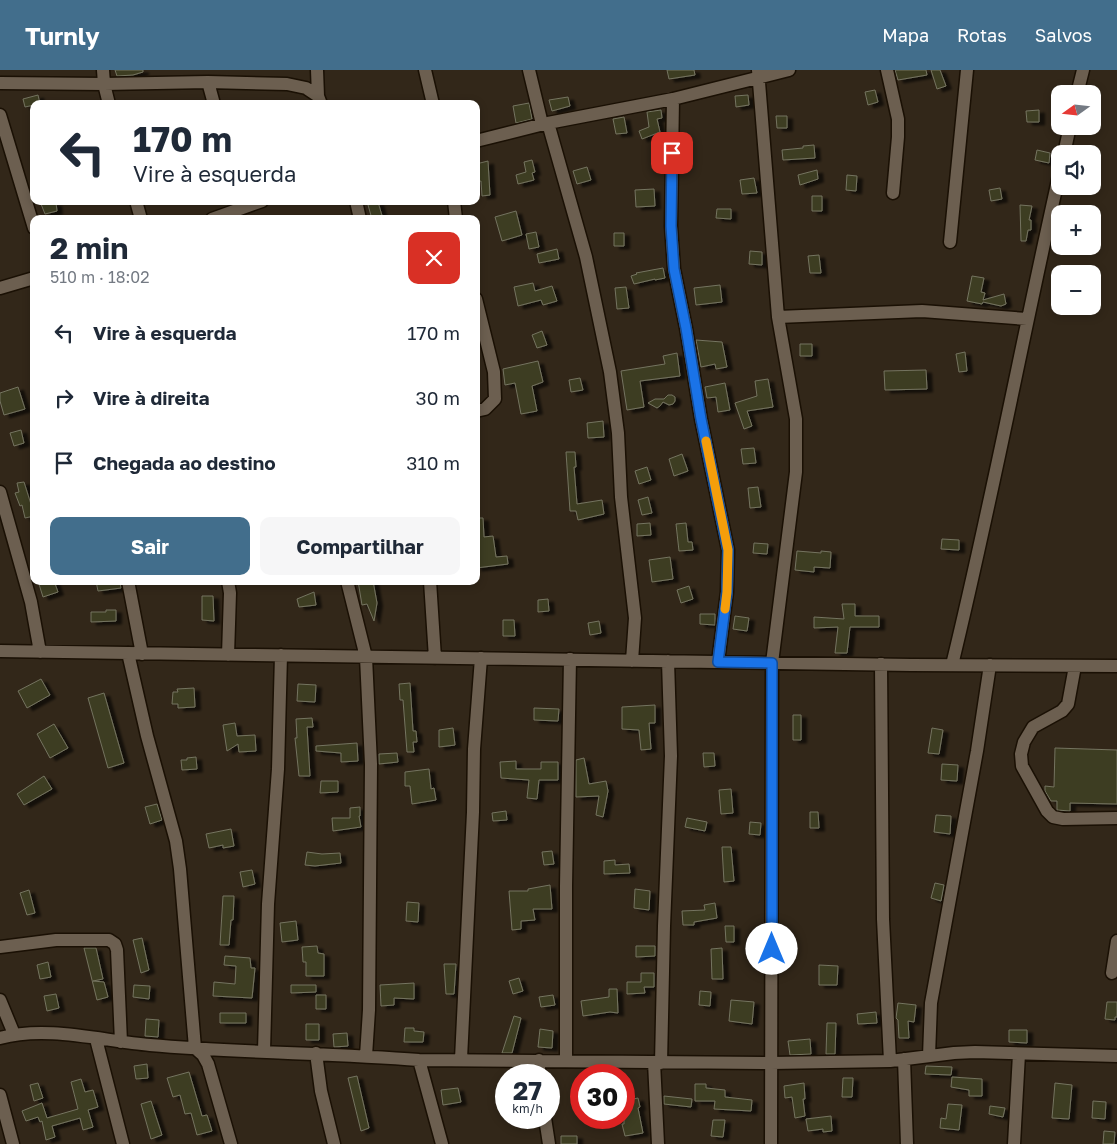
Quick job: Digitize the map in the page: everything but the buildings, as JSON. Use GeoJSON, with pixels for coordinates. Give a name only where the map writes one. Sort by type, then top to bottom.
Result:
{"type":"FeatureCollection","features":[{"type":"Feature","properties":{"kind":"street"},"geometry":{"type":"LineString","coordinates":[[103,70],[108,100]]}},
{"type":"Feature","properties":{"kind":"street"},"geometry":{"type":"LineString","coordinates":[[317,70],[319,100]]}},
{"type":"Feature","properties":{"kind":"street"},"geometry":{"type":"LineString","coordinates":[[425,70],[432,100]]}},
{"type":"Feature","properties":{"kind":"street"},"geometry":{"type":"LineString","coordinates":[[528,70],[586,257],[610,372],[618,433],[621,497],[636,618],[632,661]]}},
{"type":"Feature","properties":{"kind":"street"},"geometry":{"type":"LineString","coordinates":[[480,140],[545,124],[673,99],[758,73],[789,70]]}},
{"type":"Feature","properties":{"kind":"street"},"geometry":{"type":"LineString","coordinates":[[887,70],[898,119],[893,193]]}},
{"type":"Feature","properties":{"kind":"street"},"geometry":{"type":"LineString","coordinates":[[950,242],[967,70]]}},
{"type":"Feature","properties":{"kind":"street"},"geometry":{"type":"LineString","coordinates":[[1079,85],[1082,70]]}},
{"type":"Feature","properties":{"kind":"street"},"geometry":{"type":"LineString","coordinates":[[758,73],[778,317],[796,419],[796,472],[772,663],[771,1144]]}},
{"type":"Feature","properties":{"kind":"street"},"geometry":{"type":"LineString","coordinates":[[208,82],[213,100]]}},
{"type":"Feature","properties":{"kind":"street"},"geometry":{"type":"LineString","coordinates":[[0,83],[208,82],[287,84],[306,88],[319,100]]}},
{"type":"Feature","properties":{"kind":"street"},"geometry":{"type":"LineString","coordinates":[[673,99],[671,226],[674,269],[701,419],[728,550],[727,592],[718,662]]}},
{"type":"Feature","properties":{"kind":"street"},"geometry":{"type":"LineString","coordinates":[[0,115],[30,215]]}},
{"type":"Feature","properties":{"kind":"street"},"geometry":{"type":"LineString","coordinates":[[952,665],[976,564],[1055,195]]}},
{"type":"Feature","properties":{"kind":"street"},"geometry":{"type":"LineString","coordinates":[[225,215],[244,209]]}},
{"type":"Feature","properties":{"kind":"street"},"geometry":{"type":"LineString","coordinates":[[0,288],[30,279]]}},
{"type":"Feature","properties":{"kind":"street"},"geometry":{"type":"LineString","coordinates":[[778,317],[922,311],[1027,319]]}},
{"type":"Feature","properties":{"kind":"street"},"geometry":{"type":"LineString","coordinates":[[480,315],[494,372],[495,399],[485,409],[480,410]]}},
{"type":"Feature","properties":{"kind":"street"},"geometry":{"type":"LineString","coordinates":[[0,492],[31,602],[40,652]]}},
{"type":"Feature","properties":{"kind":"street"},"geometry":{"type":"LineString","coordinates":[[129,585],[142,654]]}},
{"type":"Feature","properties":{"kind":"street"},"geometry":{"type":"LineString","coordinates":[[228,654],[229,585]]}},
{"type":"Feature","properties":{"kind":"street"},"geometry":{"type":"LineString","coordinates":[[349,585],[366,657],[370,774],[369,1010],[366,1056]]}},
{"type":"Feature","properties":{"kind":"street"},"geometry":{"type":"LineString","coordinates":[[430,585],[435,658]]}},
{"type":"Feature","properties":{"kind":"street"},"geometry":{"type":"LineString","coordinates":[[0,651],[772,663],[1117,666]]}},
{"type":"Feature","properties":{"kind":"street"},"geometry":{"type":"LineString","coordinates":[[128,654],[147,736],[176,841],[195,1048],[203,1055],[208,1064],[230,1144]]}},
{"type":"Feature","properties":{"kind":"street"},"geometry":{"type":"LineString","coordinates":[[264,1051],[268,904],[278,770],[281,655]]}},
{"type":"Feature","properties":{"kind":"street"},"geometry":{"type":"LineString","coordinates":[[461,1059],[473,822],[474,749],[481,658]]}},
{"type":"Feature","properties":{"kind":"street"},"geometry":{"type":"LineString","coordinates":[[566,1061],[566,886],[570,659]]}},
{"type":"Feature","properties":{"kind":"street"},"geometry":{"type":"LineString","coordinates":[[658,1144],[658,1062],[671,756],[668,661]]}},
{"type":"Feature","properties":{"kind":"street"},"geometry":{"type":"LineString","coordinates":[[881,664],[882,919],[890,1061]]}},
{"type":"Feature","properties":{"kind":"street"},"geometry":{"type":"LineString","coordinates":[[929,1056],[931,1003],[977,751],[990,665]]}},
{"type":"Feature","properties":{"kind":"street"},"geometry":{"type":"LineString","coordinates":[[1075,666],[1068,704],[1062,710],[1033,727],[1024,742],[1021,754],[1022,766],[1047,811],[1053,817],[1063,819],[1117,818]]}},
{"type":"Feature","properties":{"kind":"street"},"geometry":{"type":"LineString","coordinates":[[0,947],[56,940],[109,940],[115,944],[117,950],[121,1042]]}},
{"type":"Feature","properties":{"kind":"street"},"geometry":{"type":"LineString","coordinates":[[1112,973],[1117,941]]}},
{"type":"Feature","properties":{"kind":"street"},"geometry":{"type":"LineString","coordinates":[[0,1000],[14,1034]]}},
{"type":"Feature","properties":{"kind":"street"},"geometry":{"type":"LineString","coordinates":[[0,1038],[14,1034],[38,1032],[121,1042],[195,1048],[419,1060],[772,1063],[890,1061],[975,1052],[1117,1056]]}},
{"type":"Feature","properties":{"kind":"street"},"geometry":{"type":"LineString","coordinates":[[96,1039],[123,1144]]}},
{"type":"Feature","properties":{"kind":"street"},"geometry":{"type":"LineString","coordinates":[[316,1054],[320,1091],[334,1144]]}},
{"type":"Feature","properties":{"kind":"street"},"geometry":{"type":"LineString","coordinates":[[1014,1144],[1019,1054]]}},
{"type":"Feature","properties":{"kind":"street"},"geometry":{"type":"LineString","coordinates":[[904,1059],[907,1144]]}},
{"type":"Feature","properties":{"kind":"street"},"geometry":{"type":"LineString","coordinates":[[419,1060],[442,1144]]}},
{"type":"Feature","properties":{"kind":"street"},"geometry":{"type":"LineString","coordinates":[[538,1060],[538,1064]]}},
{"type":"Feature","properties":{"kind":"street"},"geometry":{"type":"LineString","coordinates":[[0,1095],[13,1144]]}},
{"type":"Feature","properties":{"kind":"street"},"geometry":{"type":"LineString","coordinates":[[546,1129],[549,1144]]}},
{"type":"Feature","properties":{"kind":"slow traffic"},"geometry":{"type":"LineString","coordinates":[[706,441],[728,550],[725,609]]}},
{"type":"Feature","properties":{"kind":"route"},"geometry":{"type":"LineString","coordinates":[[672,153],[671,226],[674,269],[701,419],[728,550],[727,592],[718,662],[772,663],[772,949]]}}]}
